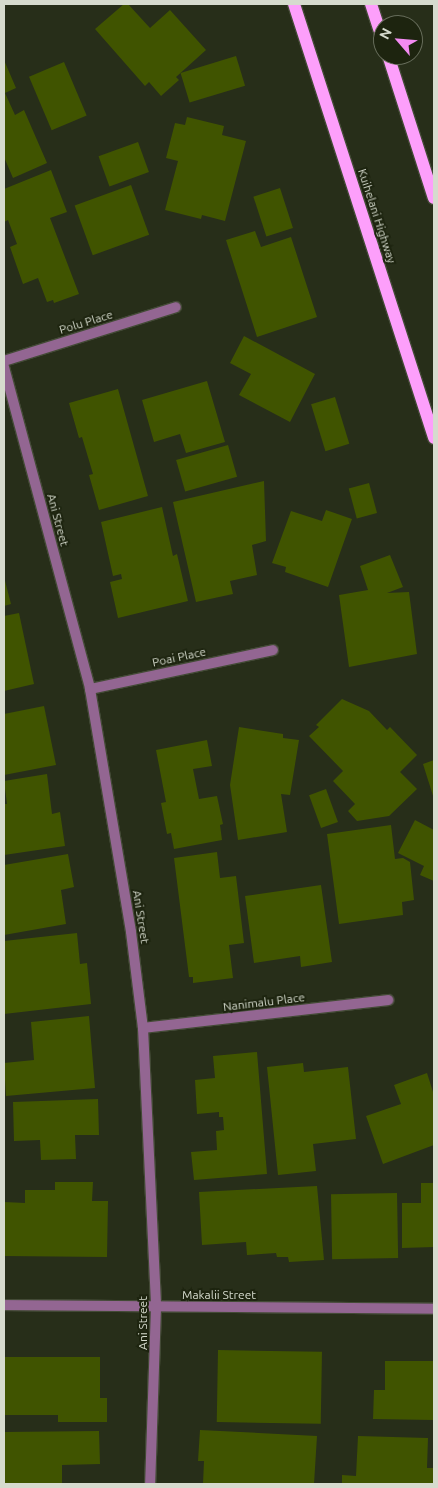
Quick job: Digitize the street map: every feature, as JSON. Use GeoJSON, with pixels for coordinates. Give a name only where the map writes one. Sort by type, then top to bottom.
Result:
{"type":"FeatureCollection","features":[{"type":"Feature","properties":{"kind":"main road","name":"Kuihelani Highway"},"geometry":{"type":"LineString","coordinates":[[294,4],[434,438]]}},
{"type":"Feature","properties":{"kind":"main road"},"geometry":{"type":"LineString","coordinates":[[391,65],[434,198]]}},
{"type":"Feature","properties":{"kind":"street","name":"Polu Place"},"geometry":{"type":"LineString","coordinates":[[4,361],[176,307]]}},
{"type":"Feature","properties":{"kind":"street","name":"Ani Street"},"geometry":{"type":"LineString","coordinates":[[4,367],[90,688],[131,932],[143,1028],[156,1307],[150,1484]]}},
{"type":"Feature","properties":{"kind":"street","name":"Poai Place"},"geometry":{"type":"LineString","coordinates":[[90,688],[273,650]]}},
{"type":"Feature","properties":{"kind":"street","name":"Nanimalu Place"},"geometry":{"type":"LineString","coordinates":[[143,1028],[388,1000]]}},
{"type":"Feature","properties":{"kind":"street","name":"Makalii Street"},"geometry":{"type":"LineString","coordinates":[[4,1305],[434,1309]]}},
{"type":"Feature","properties":{"kind":"building"},"geometry":{"type":"Polygon","coordinates":[[[124,4],[128,4],[150,28],[170,10],[206,50],[176,77],[179,80],[161,96],[149,82],[145,86],[95,29],[124,4]]]}},
{"type":"Feature","properties":{"kind":"building"},"geometry":{"type":"Polygon","coordinates":[[[236,56],[245,86],[190,103],[181,73],[236,56]]]}},
{"type":"Feature","properties":{"kind":"building"},"geometry":{"type":"Polygon","coordinates":[[[4,60],[16,88],[5,93],[15,115],[24,110],[47,163],[13,178],[4,157],[4,60]]]}},
{"type":"Feature","properties":{"kind":"building"},"geometry":{"type":"Polygon","coordinates":[[[64,62],[87,115],[52,130],[29,77],[64,62]]]}},
{"type":"Feature","properties":{"kind":"building"},"geometry":{"type":"Polygon","coordinates":[[[187,117],[224,126],[222,135],[246,141],[225,221],[202,215],[201,219],[165,210],[178,161],[166,158],[175,123],[185,125],[187,117]]]}},
{"type":"Feature","properties":{"kind":"building"},"geometry":{"type":"Polygon","coordinates":[[[138,142],[149,172],[109,186],[99,156],[138,142]]]}},
{"type":"Feature","properties":{"kind":"building"},"geometry":{"type":"Polygon","coordinates":[[[51,170],[67,212],[50,218],[79,294],[54,303],[53,300],[47,302],[38,278],[23,284],[10,247],[17,244],[8,220],[4,222],[4,189],[51,170]]]}},
{"type":"Feature","properties":{"kind":"building"},"geometry":{"type":"Polygon","coordinates":[[[131,185],[149,235],[93,255],[75,206],[131,185]]]}},
{"type":"Feature","properties":{"kind":"building"},"geometry":{"type":"Polygon","coordinates":[[[280,188],[293,228],[266,237],[253,197],[280,188]]]}},
{"type":"Feature","properties":{"kind":"building"},"geometry":{"type":"Polygon","coordinates":[[[255,231],[261,247],[291,237],[317,317],[257,337],[226,240],[255,231]]]}},
{"type":"Feature","properties":{"kind":"building"},"geometry":{"type":"Polygon","coordinates":[[[244,336],[315,374],[290,422],[239,395],[251,374],[230,363],[244,336]]]}},
{"type":"Feature","properties":{"kind":"building"},"geometry":{"type":"Polygon","coordinates":[[[207,381],[225,442],[186,453],[180,434],[154,442],[142,400],[207,381]]]}},
{"type":"Feature","properties":{"kind":"building"},"geometry":{"type":"Polygon","coordinates":[[[118,389],[148,496],[99,510],[89,475],[93,474],[82,437],[79,438],[69,403],[118,389]]]}},
{"type":"Feature","properties":{"kind":"building"},"geometry":{"type":"Polygon","coordinates":[[[335,397],[349,444],[325,451],[311,404],[335,397]]]}},
{"type":"Feature","properties":{"kind":"building"},"geometry":{"type":"Polygon","coordinates":[[[228,445],[237,477],[185,492],[176,460],[228,445]]]}},
{"type":"Feature","properties":{"kind":"building"},"geometry":{"type":"Polygon","coordinates":[[[264,481],[266,541],[252,545],[257,575],[230,581],[233,594],[196,602],[173,502],[264,481]]]}},
{"type":"Feature","properties":{"kind":"building"},"geometry":{"type":"Polygon","coordinates":[[[369,483],[377,513],[357,518],[349,488],[369,483]]]}},
{"type":"Feature","properties":{"kind":"building"},"geometry":{"type":"Polygon","coordinates":[[[162,507],[173,556],[177,554],[188,601],[118,618],[110,582],[122,579],[121,574],[113,576],[101,522],[162,507]]]}},
{"type":"Feature","properties":{"kind":"building"},"geometry":{"type":"Polygon","coordinates":[[[326,510],[352,519],[328,587],[285,572],[286,567],[272,563],[291,511],[322,521],[326,510]]]}},
{"type":"Feature","properties":{"kind":"building"},"geometry":{"type":"Polygon","coordinates":[[[390,555],[403,587],[387,593],[409,592],[417,654],[349,667],[339,595],[368,590],[360,566],[390,555]]]}},
{"type":"Feature","properties":{"kind":"building"},"geometry":{"type":"Polygon","coordinates":[[[4,577],[11,604],[4,606],[4,577]]]}},
{"type":"Feature","properties":{"kind":"building"},"geometry":{"type":"Polygon","coordinates":[[[19,613],[34,684],[4,691],[4,616],[19,613]]]}},
{"type":"Feature","properties":{"kind":"building"},"geometry":{"type":"Polygon","coordinates":[[[342,699],[369,711],[387,730],[390,727],[417,755],[400,772],[417,789],[389,816],[357,821],[348,811],[355,804],[333,781],[343,771],[309,736],[319,727],[316,725],[342,699]]]}},
{"type":"Feature","properties":{"kind":"building"},"geometry":{"type":"Polygon","coordinates":[[[44,706],[56,765],[4,775],[4,714],[44,706]]]}},
{"type":"Feature","properties":{"kind":"building"},"geometry":{"type":"Polygon","coordinates":[[[239,727],[283,734],[283,738],[299,740],[290,795],[281,794],[287,832],[238,840],[230,785],[239,727]]]}},
{"type":"Feature","properties":{"kind":"building"},"geometry":{"type":"Polygon","coordinates":[[[207,740],[212,766],[193,769],[199,799],[217,796],[223,824],[220,825],[222,840],[174,849],[171,833],[167,834],[161,803],[166,802],[156,750],[207,740]]]}},
{"type":"Feature","properties":{"kind":"building"},"geometry":{"type":"Polygon","coordinates":[[[434,760],[434,799],[423,764],[434,760]]]}},
{"type":"Feature","properties":{"kind":"building"},"geometry":{"type":"Polygon","coordinates":[[[47,774],[52,814],[60,812],[65,846],[4,855],[4,804],[7,804],[4,781],[47,774]]]}},
{"type":"Feature","properties":{"kind":"building"},"geometry":{"type":"Polygon","coordinates":[[[326,789],[338,822],[321,828],[309,795],[326,789]]]}},
{"type":"Feature","properties":{"kind":"building"},"geometry":{"type":"Polygon","coordinates":[[[415,820],[434,830],[434,881],[420,875],[424,866],[398,853],[415,820]]]}},
{"type":"Feature","properties":{"kind":"building"},"geometry":{"type":"Polygon","coordinates":[[[391,825],[395,859],[403,858],[410,862],[414,900],[402,902],[403,915],[339,924],[327,834],[391,825]]]}},
{"type":"Feature","properties":{"kind":"building"},"geometry":{"type":"Polygon","coordinates":[[[217,852],[220,878],[236,876],[244,943],[229,945],[233,978],[193,983],[193,977],[189,977],[174,858],[217,852]]]}},
{"type":"Feature","properties":{"kind":"building"},"geometry":{"type":"Polygon","coordinates":[[[68,854],[74,887],[61,890],[66,924],[4,935],[4,865],[68,854]]]}},
{"type":"Feature","properties":{"kind":"building"},"geometry":{"type":"Polygon","coordinates":[[[321,885],[332,962],[301,967],[300,956],[254,963],[245,896],[321,885]]]}},
{"type":"Feature","properties":{"kind":"building"},"geometry":{"type":"Polygon","coordinates":[[[77,933],[80,964],[87,963],[91,1004],[4,1014],[4,941],[77,933]]]}},
{"type":"Feature","properties":{"kind":"building"},"geometry":{"type":"Polygon","coordinates":[[[89,1016],[95,1088],[6,1096],[4,1063],[34,1060],[31,1022],[89,1016]]]}},
{"type":"Feature","properties":{"kind":"building"},"geometry":{"type":"Polygon","coordinates":[[[257,1052],[267,1174],[194,1180],[191,1152],[217,1150],[216,1131],[224,1130],[223,1117],[219,1117],[219,1112],[197,1114],[195,1080],[215,1078],[213,1056],[257,1052]]]}},
{"type":"Feature","properties":{"kind":"building"},"geometry":{"type":"Polygon","coordinates":[[[303,1063],[304,1072],[348,1067],[356,1139],[313,1144],[316,1171],[278,1175],[267,1067],[303,1063]]]}},
{"type":"Feature","properties":{"kind":"building"},"geometry":{"type":"Polygon","coordinates":[[[427,1073],[434,1095],[434,1145],[383,1164],[366,1116],[401,1104],[394,1085],[427,1073]]]}},
{"type":"Feature","properties":{"kind":"building"},"geometry":{"type":"Polygon","coordinates":[[[98,1099],[99,1135],[75,1135],[76,1159],[41,1160],[40,1140],[14,1141],[13,1102],[98,1099]]]}},
{"type":"Feature","properties":{"kind":"building"},"geometry":{"type":"Polygon","coordinates":[[[55,1182],[93,1182],[92,1201],[108,1201],[107,1257],[4,1256],[4,1202],[25,1203],[25,1190],[55,1190],[55,1182]]]}},
{"type":"Feature","properties":{"kind":"building"},"geometry":{"type":"Polygon","coordinates":[[[421,1183],[434,1183],[434,1247],[402,1248],[402,1203],[421,1203],[421,1183]]]}},
{"type":"Feature","properties":{"kind":"building"},"geometry":{"type":"Polygon","coordinates":[[[317,1186],[324,1260],[289,1262],[288,1257],[277,1257],[276,1253],[247,1255],[246,1242],[202,1245],[199,1192],[317,1186]]]}},
{"type":"Feature","properties":{"kind":"building"},"geometry":{"type":"Polygon","coordinates":[[[397,1193],[398,1258],[332,1259],[331,1194],[397,1193]]]}},
{"type":"Feature","properties":{"kind":"building"},"geometry":{"type":"Polygon","coordinates":[[[218,1350],[322,1352],[321,1424],[217,1422],[218,1350]]]}},
{"type":"Feature","properties":{"kind":"building"},"geometry":{"type":"Polygon","coordinates":[[[4,1357],[100,1357],[100,1398],[107,1398],[107,1422],[58,1422],[58,1415],[4,1415],[4,1357]]]}},
{"type":"Feature","properties":{"kind":"building"},"geometry":{"type":"Polygon","coordinates":[[[385,1361],[434,1361],[434,1420],[373,1419],[374,1390],[385,1390],[385,1361]]]}},
{"type":"Feature","properties":{"kind":"building"},"geometry":{"type":"Polygon","coordinates":[[[200,1430],[317,1436],[314,1484],[203,1484],[204,1461],[198,1461],[200,1430]]]}},
{"type":"Feature","properties":{"kind":"building"},"geometry":{"type":"Polygon","coordinates":[[[99,1431],[100,1464],[62,1465],[62,1484],[4,1484],[4,1432],[99,1431]]]}},
{"type":"Feature","properties":{"kind":"building"},"geometry":{"type":"Polygon","coordinates":[[[358,1436],[428,1438],[427,1468],[434,1468],[434,1484],[342,1484],[342,1475],[356,1476],[358,1436]]]}}]}
